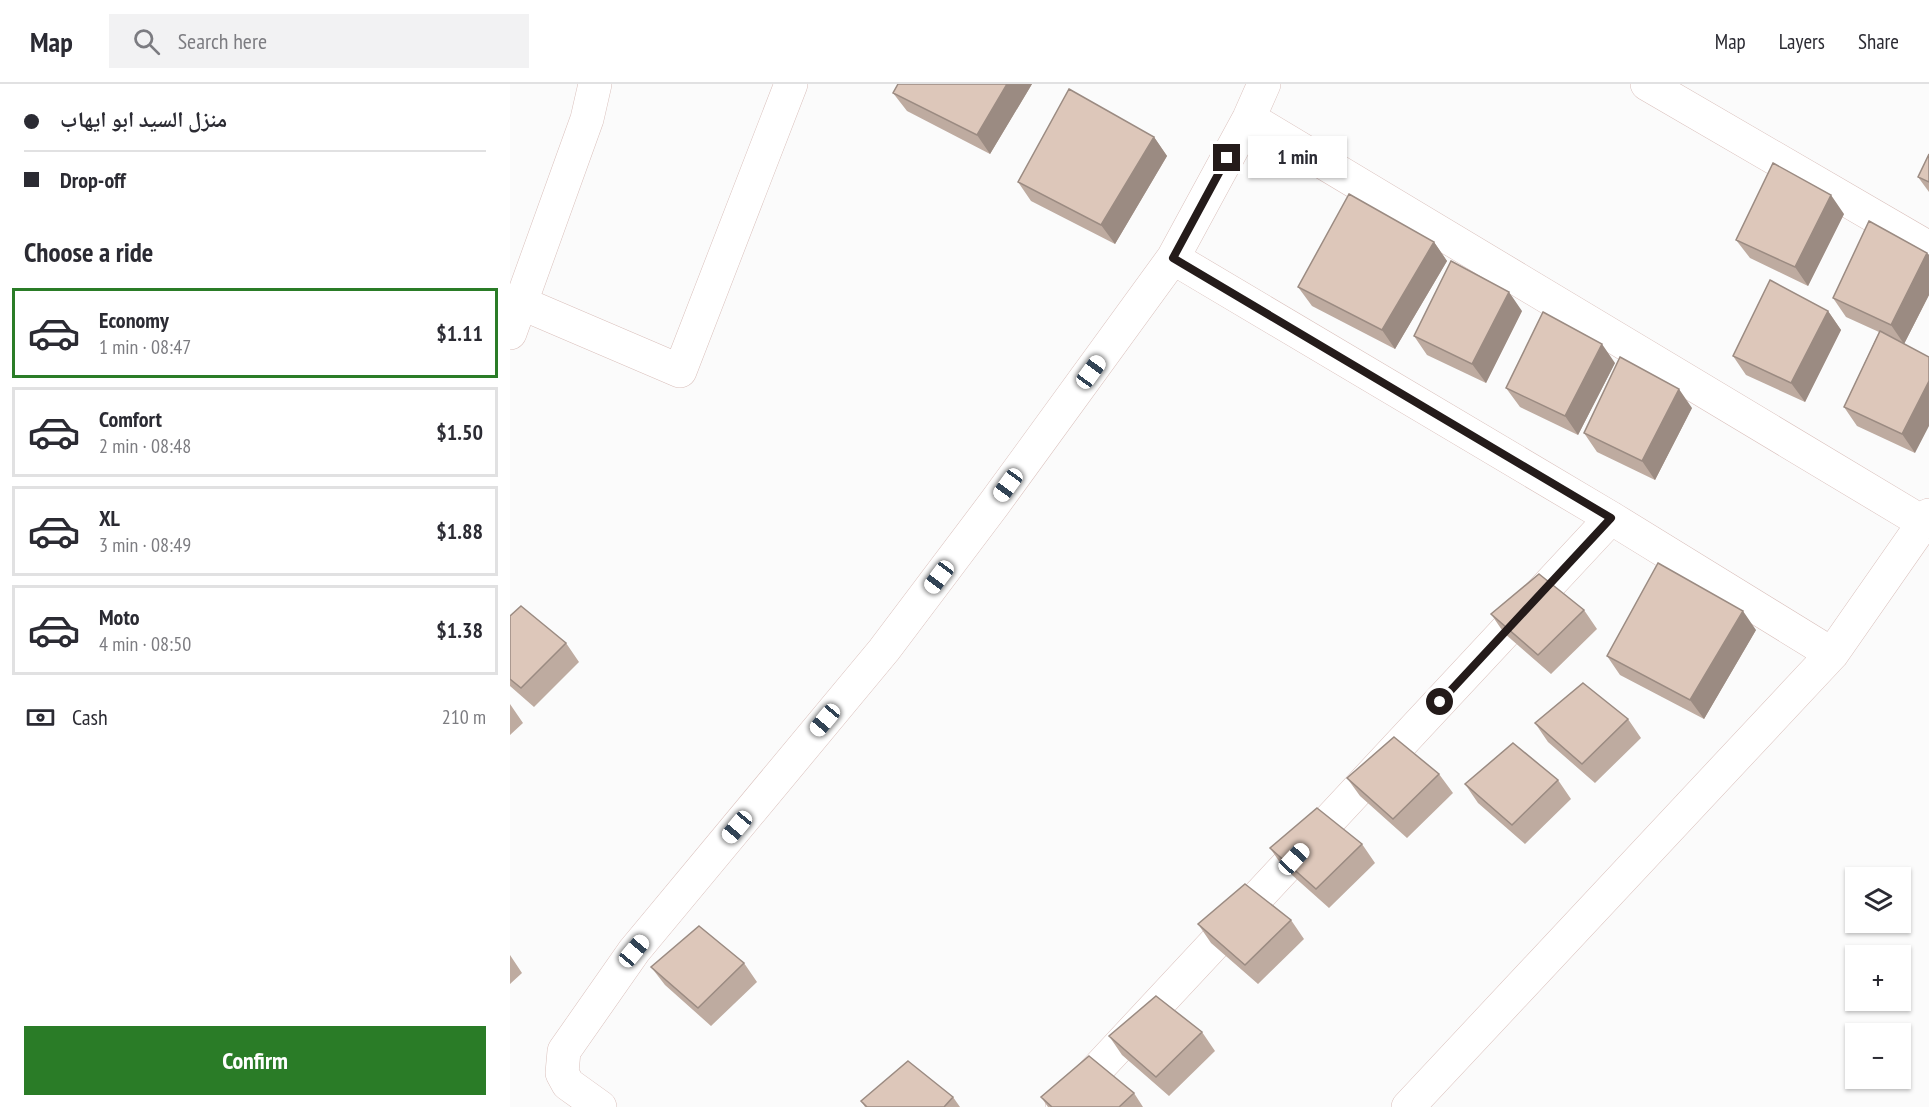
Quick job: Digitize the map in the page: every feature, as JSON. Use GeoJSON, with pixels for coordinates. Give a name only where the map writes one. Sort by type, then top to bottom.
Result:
{"type":"FeatureCollection","features":[{"type":"Feature","properties":{"kind":"street"},"geometry":{"type":"LineString","coordinates":[[595,84],[587,119],[515,318],[680,371],[790,84]]}},
{"type":"Feature","properties":{"kind":"street"},"geometry":{"type":"LineString","coordinates":[[600,1107],[568,1084],[562,1073],[564,1051],[634,951],[884,650],[1173,258],[1264,84]]}},
{"type":"Feature","properties":{"kind":"street"},"geometry":{"type":"LineString","coordinates":[[1647,84],[1929,248]]}},
{"type":"Feature","properties":{"kind":"street"},"geometry":{"type":"LineString","coordinates":[[1248,118],[1926,519],[1832,654],[1408,1107]]}},
{"type":"Feature","properties":{"kind":"street"},"geometry":{"type":"LineString","coordinates":[[1173,258],[1611,518],[1832,654]]}},
{"type":"Feature","properties":{"kind":"street"},"geometry":{"type":"LineString","coordinates":[[1062,1107],[1611,518]]}},
{"type":"Feature","properties":{"kind":"building"},"geometry":{"type":"Polygon","coordinates":[[[898,84],[1007,84],[977,135],[893,93],[898,84]]]}},
{"type":"Feature","properties":{"kind":"building"},"geometry":{"type":"Polygon","coordinates":[[[1069,89],[1154,137],[1101,225],[1018,182],[1069,89]]]}},
{"type":"Feature","properties":{"kind":"building"},"geometry":{"type":"Polygon","coordinates":[[[1929,154],[1929,182],[1918,177],[1929,154]]]}},
{"type":"Feature","properties":{"kind":"building"},"geometry":{"type":"Polygon","coordinates":[[[1773,163],[1831,195],[1795,267],[1736,240],[1773,163]]]}},
{"type":"Feature","properties":{"kind":"building"},"geometry":{"type":"Polygon","coordinates":[[[1349,194],[1434,242],[1382,330],[1298,287],[1349,194]]]}},
{"type":"Feature","properties":{"kind":"building"},"geometry":{"type":"Polygon","coordinates":[[[1869,221],[1927,253],[1891,325],[1833,298],[1869,221]]]}},
{"type":"Feature","properties":{"kind":"building"},"geometry":{"type":"Polygon","coordinates":[[[1451,261],[1509,292],[1472,364],[1414,336],[1451,261]]]}},
{"type":"Feature","properties":{"kind":"building"},"geometry":{"type":"Polygon","coordinates":[[[1770,280],[1828,311],[1791,383],[1733,356],[1770,280]]]}},
{"type":"Feature","properties":{"kind":"building"},"geometry":{"type":"Polygon","coordinates":[[[1543,312],[1602,344],[1565,416],[1506,388],[1543,312]]]}},
{"type":"Feature","properties":{"kind":"building"},"geometry":{"type":"Polygon","coordinates":[[[1880,331],[1929,357],[1929,381],[1902,434],[1844,407],[1880,331]]]}},
{"type":"Feature","properties":{"kind":"building"},"geometry":{"type":"Polygon","coordinates":[[[1620,357],[1679,389],[1642,461],[1584,433],[1620,357]]]}},
{"type":"Feature","properties":{"kind":"building"},"geometry":{"type":"Polygon","coordinates":[[[1658,563],[1743,611],[1690,700],[1607,656],[1658,563]]]}},
{"type":"Feature","properties":{"kind":"building"},"geometry":{"type":"Polygon","coordinates":[[[1539,574],[1584,610],[1538,655],[1491,614],[1539,574]]]}},
{"type":"Feature","properties":{"kind":"building"},"geometry":{"type":"Polygon","coordinates":[[[521,606],[566,643],[521,688],[510,679],[510,616],[521,606]]]}},
{"type":"Feature","properties":{"kind":"building"},"geometry":{"type":"Polygon","coordinates":[[[1583,683],[1628,719],[1582,764],[1535,723],[1583,683]]]}},
{"type":"Feature","properties":{"kind":"building"},"geometry":{"type":"Polygon","coordinates":[[[1394,737],[1439,774],[1393,819],[1347,778],[1394,737]]]}},
{"type":"Feature","properties":{"kind":"building"},"geometry":{"type":"Polygon","coordinates":[[[1513,743],[1558,780],[1512,825],[1465,784],[1513,743]]]}},
{"type":"Feature","properties":{"kind":"building"},"geometry":{"type":"Polygon","coordinates":[[[1317,808],[1362,844],[1316,889],[1270,848],[1317,808]]]}},
{"type":"Feature","properties":{"kind":"building"},"geometry":{"type":"Polygon","coordinates":[[[1245,884],[1291,920],[1245,965],[1198,924],[1245,884]]]}},
{"type":"Feature","properties":{"kind":"building"},"geometry":{"type":"Polygon","coordinates":[[[699,926],[744,963],[698,1008],[651,967],[699,926]]]}},
{"type":"Feature","properties":{"kind":"building"},"geometry":{"type":"Polygon","coordinates":[[[1156,996],[1202,1032],[1156,1077],[1109,1036],[1156,996]]]}},
{"type":"Feature","properties":{"kind":"building"},"geometry":{"type":"Polygon","coordinates":[[[1089,1056],[1134,1093],[1119,1107],[1052,1107],[1041,1097],[1089,1056]]]}},
{"type":"Feature","properties":{"kind":"building"},"geometry":{"type":"Polygon","coordinates":[[[908,1061],[953,1097],[944,1107],[867,1107],[861,1101],[908,1061]]]}},
{"type":"Feature","properties":{"kind":"route"},"geometry":{"type":"LineString","coordinates":[[1227,158],[1173,258],[1611,518],[1440,702]]}}]}
